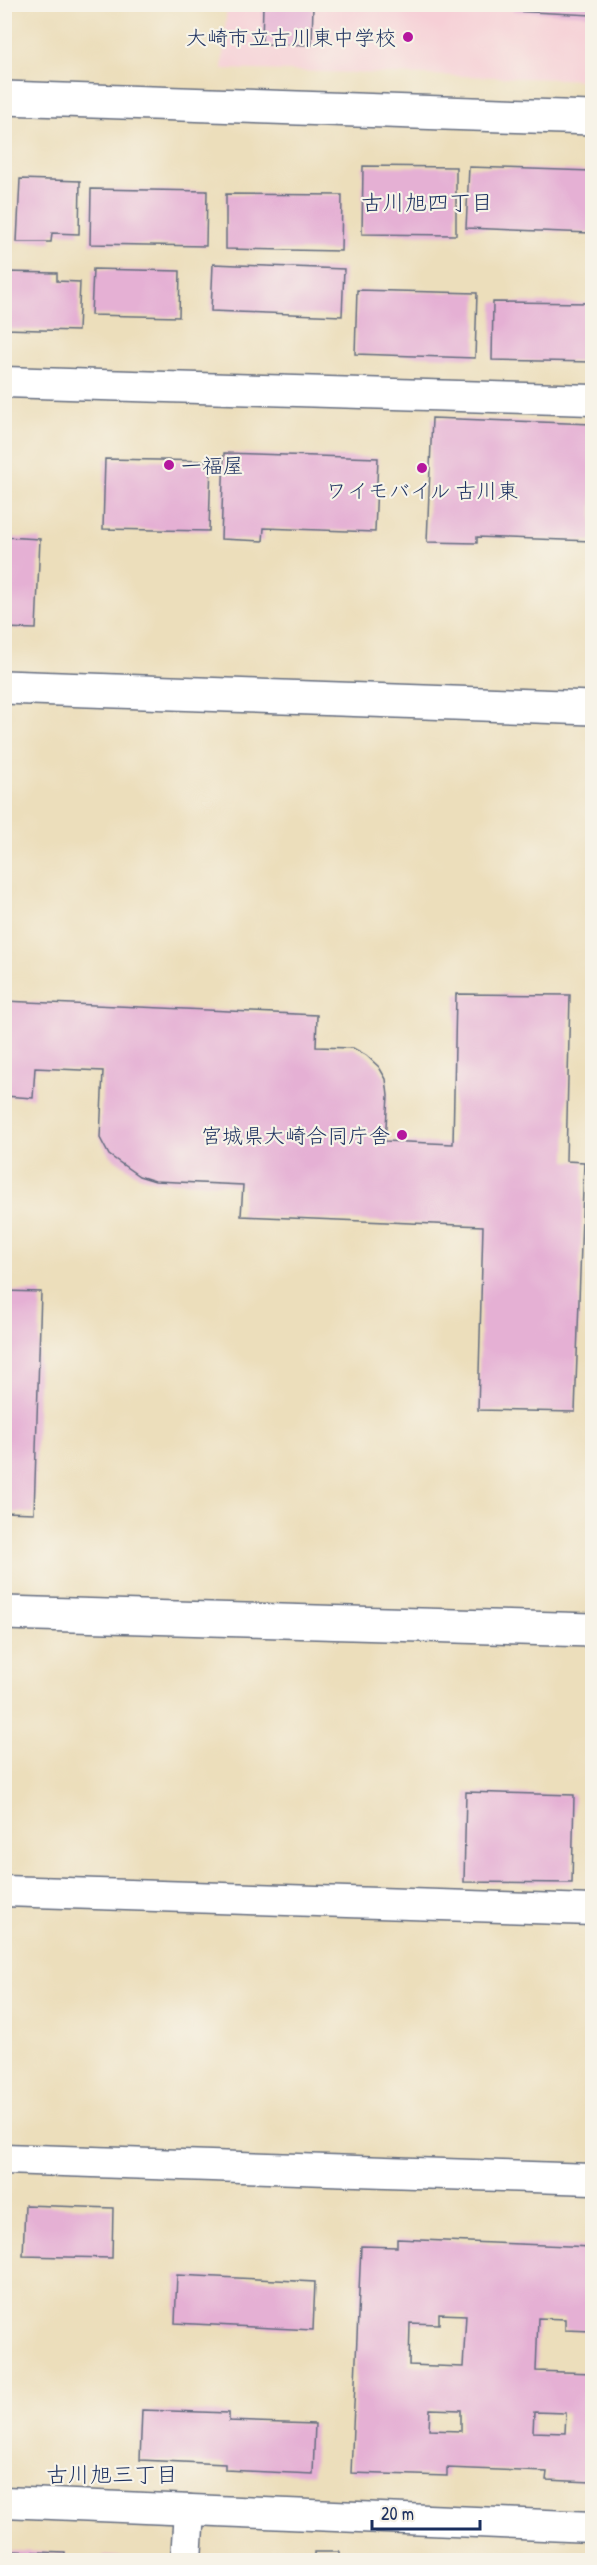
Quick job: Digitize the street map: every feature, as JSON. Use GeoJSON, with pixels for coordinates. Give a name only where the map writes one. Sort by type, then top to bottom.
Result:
{"type":"FeatureCollection","features":[{"type":"Feature","properties":{"kind":"street"},"geometry":{"type":"LineString","coordinates":[[4,98],[592,118]]}},
{"type":"Feature","properties":{"kind":"street"},"geometry":{"type":"LineString","coordinates":[[4,382],[592,400]]}},
{"type":"Feature","properties":{"kind":"street"},"geometry":{"type":"LineString","coordinates":[[4,687],[592,708]]}},
{"type":"Feature","properties":{"kind":"street"},"geometry":{"type":"LineString","coordinates":[[4,1613],[592,1630]]}},
{"type":"Feature","properties":{"kind":"street"},"geometry":{"type":"LineString","coordinates":[[4,1891],[592,1910]]}},
{"type":"Feature","properties":{"kind":"street"},"geometry":{"type":"LineString","coordinates":[[4,2159],[592,2179]]}},
{"type":"Feature","properties":{"kind":"street"},"geometry":{"type":"LineString","coordinates":[[4,2502],[592,2527]]}},
{"type":"Feature","properties":{"kind":"street"},"geometry":{"type":"LineString","coordinates":[[186,2560],[189,2510]]}},
{"type":"Feature","properties":{"kind":"shaded area","name":"大崎市立古川東中学校"},"geometry":{"type":"Polygon","coordinates":[[[227,5],[592,5],[592,80],[222,69],[227,5]]]}},
{"type":"Feature","properties":{"kind":"building"},"geometry":{"type":"Polygon","coordinates":[[[263,4],[313,4],[312,45],[262,44],[263,4]]]}},
{"type":"Feature","properties":{"kind":"building"},"geometry":{"type":"Polygon","coordinates":[[[513,4],[592,4],[592,15],[512,11],[513,4]]]}},
{"type":"Feature","properties":{"kind":"building"},"geometry":{"type":"Polygon","coordinates":[[[363,166],[456,167],[456,235],[362,234],[363,166]]]}},
{"type":"Feature","properties":{"kind":"building"},"geometry":{"type":"Polygon","coordinates":[[[469,167],[592,171],[590,233],[466,228],[469,167]]]}},
{"type":"Feature","properties":{"kind":"building"},"geometry":{"type":"Polygon","coordinates":[[[20,179],[80,181],[79,234],[52,233],[51,242],[17,242],[20,179]]]}},
{"type":"Feature","properties":{"kind":"building"},"geometry":{"type":"Polygon","coordinates":[[[91,189],[207,191],[206,246],[90,244],[91,189]]]}},
{"type":"Feature","properties":{"kind":"building"},"geometry":{"type":"Polygon","coordinates":[[[226,194],[342,195],[341,251],[226,249],[226,194]]]}},
{"type":"Feature","properties":{"kind":"building"},"geometry":{"type":"Polygon","coordinates":[[[213,264],[344,269],[342,316],[211,311],[213,264]]]}},
{"type":"Feature","properties":{"kind":"building"},"geometry":{"type":"Polygon","coordinates":[[[93,269],[180,271],[179,317],[91,315],[93,269]]]}},
{"type":"Feature","properties":{"kind":"building"},"geometry":{"type":"Polygon","coordinates":[[[4,272],[57,273],[57,281],[80,282],[78,331],[4,329],[4,272]]]}},
{"type":"Feature","properties":{"kind":"building"},"geometry":{"type":"Polygon","coordinates":[[[357,290],[477,293],[475,358],[355,354],[357,290]]]}},
{"type":"Feature","properties":{"kind":"building"},"geometry":{"type":"Polygon","coordinates":[[[493,302],[592,303],[592,362],[492,360],[493,302]]]}},
{"type":"Feature","properties":{"kind":"building"},"geometry":{"type":"Polygon","coordinates":[[[432,418],[592,424],[592,541],[477,537],[477,543],[427,542],[432,418]]]}},
{"type":"Feature","properties":{"kind":"building"},"geometry":{"type":"Polygon","coordinates":[[[224,453],[378,458],[375,532],[264,528],[263,541],[221,539],[224,453]]]}},
{"type":"Feature","properties":{"kind":"building"},"geometry":{"type":"Polygon","coordinates":[[[105,459],[211,461],[209,531],[103,529],[105,459]]]}},
{"type":"Feature","properties":{"kind":"building"},"geometry":{"type":"Polygon","coordinates":[[[4,537],[40,539],[36,629],[4,628],[4,537]]]}},
{"type":"Feature","properties":{"kind":"building"},"geometry":{"type":"Polygon","coordinates":[[[456,994],[570,995],[566,1161],[584,1162],[575,1412],[478,1410],[483,1226],[241,1216],[243,1185],[155,1181],[139,1176],[109,1155],[100,1138],[103,1071],[35,1068],[33,1098],[4,1096],[5,1001],[317,1015],[316,1047],[353,1048],[366,1055],[379,1067],[386,1079],[388,1096],[385,1141],[453,1144],[456,994]]]}},
{"type":"Feature","properties":{"kind":"building"},"geometry":{"type":"Polygon","coordinates":[[[4,1291],[41,1292],[34,1513],[4,1512],[4,1291]]]}},
{"type":"Feature","properties":{"kind":"building"},"geometry":{"type":"Polygon","coordinates":[[[4,1671],[9,1671],[8,1721],[4,1721],[4,1671]]]}},
{"type":"Feature","properties":{"kind":"building"},"geometry":{"type":"Polygon","coordinates":[[[466,1792],[574,1795],[572,1883],[464,1882],[466,1792]]]}},
{"type":"Feature","properties":{"kind":"building"},"geometry":{"type":"Polygon","coordinates":[[[25,2205],[113,2208],[112,2258],[23,2256],[25,2205]]]}},
{"type":"Feature","properties":{"kind":"building"},"geometry":{"type":"Polygon","coordinates":[[[397,2239],[592,2247],[592,2331],[565,2330],[565,2319],[538,2318],[536,2371],[592,2373],[592,2482],[546,2480],[547,2472],[447,2468],[447,2476],[351,2473],[361,2246],[397,2247],[397,2239]],[[439,2314],[439,2324],[410,2323],[409,2365],[463,2367],[466,2315],[439,2314]],[[430,2409],[429,2430],[461,2431],[461,2410],[430,2409]],[[534,2412],[533,2432],[565,2433],[566,2413],[534,2412]]]}},
{"type":"Feature","properties":{"kind":"building"},"geometry":{"type":"Polygon","coordinates":[[[177,2275],[315,2282],[313,2330],[175,2323],[177,2275]]]}},
{"type":"Feature","properties":{"kind":"building"},"geometry":{"type":"Polygon","coordinates":[[[142,2410],[229,2413],[229,2421],[315,2424],[313,2474],[225,2470],[225,2464],[140,2460],[142,2410]]]}},
{"type":"Feature","properties":{"kind":"building"},"geometry":{"type":"Polygon","coordinates":[[[10,2551],[65,2553],[65,2560],[10,2560],[10,2551]]]}},
{"type":"Feature","properties":{"kind":"building"},"geometry":{"type":"Polygon","coordinates":[[[314,2552],[339,2552],[339,2560],[314,2560],[314,2552]]]}},
{"type":"Feature","properties":{"kind":"building"},"geometry":{"type":"Polygon","coordinates":[[[104,2556],[156,2559],[103,2560],[104,2556]]]}},
{"type":"Feature","properties":{"kind":"place","name":"大崎市立古川東中学校"},"geometry":{"type":"Point","coordinates":[408,37]}},
{"type":"Feature","properties":{"kind":"place","name":"一福屋"},"geometry":{"type":"Point","coordinates":[169,465]}},
{"type":"Feature","properties":{"kind":"place","name":"ワイモバイル 古川東"},"geometry":{"type":"Point","coordinates":[422,468]}},
{"type":"Feature","properties":{"kind":"place","name":"宮城県大崎合同庁舎"},"geometry":{"type":"Point","coordinates":[402,1135]}},
{"type":"Feature","properties":{"kind":"district","name":"古川旭四丁目"},"geometry":{"type":"Point","coordinates":[427,202]}},
{"type":"Feature","properties":{"kind":"district","name":"古川旭三丁目"},"geometry":{"type":"Point","coordinates":[112,2474]}}]}
